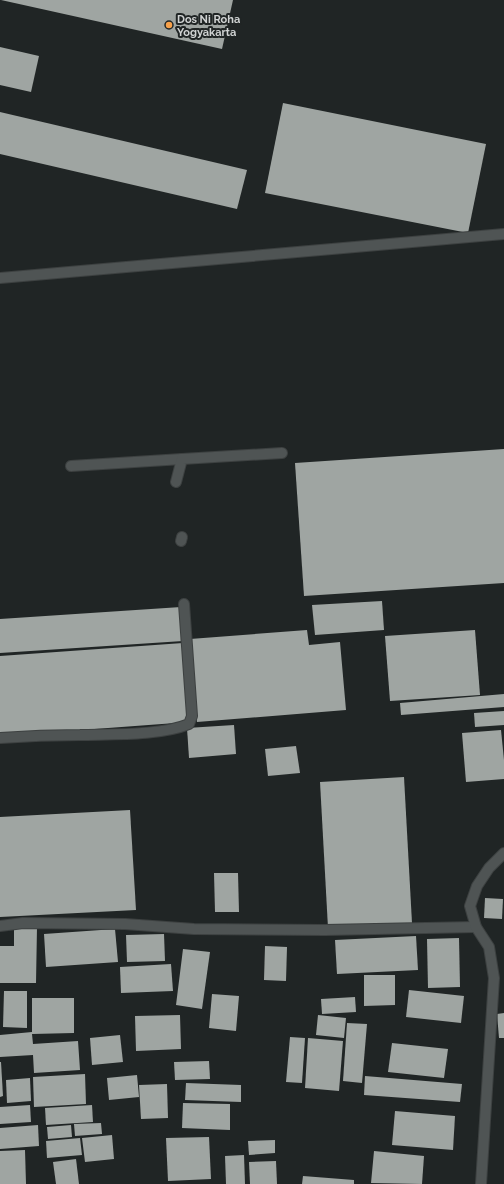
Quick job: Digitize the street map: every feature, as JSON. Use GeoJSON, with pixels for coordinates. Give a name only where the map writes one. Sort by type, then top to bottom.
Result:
{"type":"FeatureCollection","features":[{"type":"Feature","properties":{"kind":"street"},"geometry":{"type":"LineString","coordinates":[[0,278],[504,234]]}},
{"type":"Feature","properties":{"kind":"street"},"geometry":{"type":"LineString","coordinates":[[70,466],[282,453]]}},
{"type":"Feature","properties":{"kind":"street"},"geometry":{"type":"LineString","coordinates":[[176,482],[182,459]]}},
{"type":"Feature","properties":{"kind":"street"},"geometry":{"type":"LineString","coordinates":[[0,738],[144,732],[171,730],[189,724],[192,716],[184,604]]}},
{"type":"Feature","properties":{"kind":"street"},"geometry":{"type":"LineString","coordinates":[[481,1184],[494,978],[489,947],[476,927],[470,906],[478,886],[488,868],[504,853]]}},
{"type":"Feature","properties":{"kind":"street"},"geometry":{"type":"LineString","coordinates":[[0,926],[23,923],[125,924],[194,930],[310,930],[476,927]]}},
{"type":"Feature","properties":{"kind":"building","name":"Dos Ni Roha Yogyakarta"},"geometry":{"type":"Polygon","coordinates":[[[1,0],[233,0],[222,49],[1,0]]]}},
{"type":"Feature","properties":{"kind":"building"},"geometry":{"type":"Polygon","coordinates":[[[0,47],[39,56],[31,92],[0,85],[0,47]]]}},
{"type":"Feature","properties":{"kind":"building"},"geometry":{"type":"Polygon","coordinates":[[[283,103],[486,144],[468,233],[265,193],[283,103]]]}},
{"type":"Feature","properties":{"kind":"building"},"geometry":{"type":"Polygon","coordinates":[[[0,112],[247,170],[237,209],[0,154],[0,112]]]}},
{"type":"Feature","properties":{"kind":"building"},"geometry":{"type":"Polygon","coordinates":[[[504,449],[504,583],[304,596],[295,463],[504,449]]]}},
{"type":"Feature","properties":{"kind":"building"},"geometry":{"type":"Polygon","coordinates":[[[382,601],[384,630],[315,635],[312,605],[382,601]]]}},
{"type":"Feature","properties":{"kind":"building"},"geometry":{"type":"Polygon","coordinates":[[[181,607],[183,641],[0,653],[0,619],[181,607]]]}},
{"type":"Feature","properties":{"kind":"building"},"geometry":{"type":"Polygon","coordinates":[[[307,630],[309,645],[340,642],[346,710],[197,722],[190,639],[307,630]]]}},
{"type":"Feature","properties":{"kind":"building"},"geometry":{"type":"Polygon","coordinates":[[[475,630],[480,695],[390,701],[385,636],[475,630]]]}},
{"type":"Feature","properties":{"kind":"building"},"geometry":{"type":"Polygon","coordinates":[[[183,643],[189,722],[0,736],[0,656],[183,643]]]}},
{"type":"Feature","properties":{"kind":"building"},"geometry":{"type":"Polygon","coordinates":[[[504,694],[504,707],[401,715],[400,703],[504,694]]]}},
{"type":"Feature","properties":{"kind":"building"},"geometry":{"type":"Polygon","coordinates":[[[504,711],[504,725],[475,727],[474,713],[504,711]]]}},
{"type":"Feature","properties":{"kind":"building"},"geometry":{"type":"Polygon","coordinates":[[[234,725],[236,754],[189,758],[187,728],[234,725]]]}},
{"type":"Feature","properties":{"kind":"building"},"geometry":{"type":"Polygon","coordinates":[[[501,730],[504,779],[466,782],[462,733],[501,730]]]}},
{"type":"Feature","properties":{"kind":"building"},"geometry":{"type":"Polygon","coordinates":[[[296,746],[300,773],[268,776],[265,749],[296,746]]]}},
{"type":"Feature","properties":{"kind":"building"},"geometry":{"type":"Polygon","coordinates":[[[404,777],[412,923],[328,928],[320,782],[404,777]]]}},
{"type":"Feature","properties":{"kind":"building"},"geometry":{"type":"Polygon","coordinates":[[[130,810],[136,910],[0,917],[0,817],[130,810]]]}},
{"type":"Feature","properties":{"kind":"building"},"geometry":{"type":"Polygon","coordinates":[[[214,873],[238,873],[239,912],[215,912],[214,873]]]}},
{"type":"Feature","properties":{"kind":"building"},"geometry":{"type":"Polygon","coordinates":[[[485,898],[503,899],[502,919],[484,918],[485,898]]]}},
{"type":"Feature","properties":{"kind":"building"},"geometry":{"type":"Polygon","coordinates":[[[14,927],[37,927],[36,983],[0,983],[0,946],[14,946],[14,927]]]}},
{"type":"Feature","properties":{"kind":"building"},"geometry":{"type":"Polygon","coordinates":[[[115,929],[118,962],[46,967],[44,934],[115,929]]]}},
{"type":"Feature","properties":{"kind":"building"},"geometry":{"type":"Polygon","coordinates":[[[164,934],[165,961],[127,962],[126,935],[164,934]]]}},
{"type":"Feature","properties":{"kind":"building"},"geometry":{"type":"Polygon","coordinates":[[[416,936],[418,970],[337,974],[335,940],[416,936]]]}},
{"type":"Feature","properties":{"kind":"building"},"geometry":{"type":"Polygon","coordinates":[[[459,938],[460,987],[428,988],[427,939],[459,938]]]}},
{"type":"Feature","properties":{"kind":"building"},"geometry":{"type":"Polygon","coordinates":[[[265,946],[287,947],[286,981],[264,980],[265,946]]]}},
{"type":"Feature","properties":{"kind":"building"},"geometry":{"type":"Polygon","coordinates":[[[183,949],[210,952],[202,1009],[176,1005],[183,949]]]}},
{"type":"Feature","properties":{"kind":"building"},"geometry":{"type":"Polygon","coordinates":[[[171,964],[173,991],[121,993],[120,967],[171,964]]]}},
{"type":"Feature","properties":{"kind":"building"},"geometry":{"type":"Polygon","coordinates":[[[364,975],[395,975],[395,1005],[364,1006],[364,975]]]}},
{"type":"Feature","properties":{"kind":"building"},"geometry":{"type":"Polygon","coordinates":[[[409,990],[464,996],[461,1023],[406,1017],[409,990]]]}},
{"type":"Feature","properties":{"kind":"building"},"geometry":{"type":"Polygon","coordinates":[[[4,991],[27,991],[27,1028],[3,1027],[4,991]]]}},
{"type":"Feature","properties":{"kind":"building"},"geometry":{"type":"Polygon","coordinates":[[[212,994],[239,996],[236,1031],[209,1028],[212,994]]]}},
{"type":"Feature","properties":{"kind":"building"},"geometry":{"type":"Polygon","coordinates":[[[355,997],[356,1012],[322,1014],[321,999],[355,997]]]}},
{"type":"Feature","properties":{"kind":"building"},"geometry":{"type":"Polygon","coordinates":[[[32,998],[74,998],[74,1033],[32,1034],[33,1044],[78,1041],[80,1070],[34,1073],[33,1055],[0,1057],[0,1035],[32,1032],[32,998]]]}},
{"type":"Feature","properties":{"kind":"building"},"geometry":{"type":"Polygon","coordinates":[[[504,1013],[504,1038],[499,1038],[497,1014],[504,1013]]]}},
{"type":"Feature","properties":{"kind":"building"},"geometry":{"type":"Polygon","coordinates":[[[180,1015],[181,1049],[136,1051],[135,1016],[180,1015]]]}},
{"type":"Feature","properties":{"kind":"building"},"geometry":{"type":"Polygon","coordinates":[[[318,1015],[346,1018],[344,1038],[316,1035],[318,1015]]]}},
{"type":"Feature","properties":{"kind":"building"},"geometry":{"type":"Polygon","coordinates":[[[347,1023],[367,1024],[362,1083],[343,1081],[347,1023]]]}},
{"type":"Feature","properties":{"kind":"building"},"geometry":{"type":"Polygon","coordinates":[[[120,1035],[123,1062],[92,1065],[90,1038],[120,1035]]]}},
{"type":"Feature","properties":{"kind":"building"},"geometry":{"type":"Polygon","coordinates":[[[290,1037],[305,1038],[302,1083],[286,1082],[290,1037]]]}},
{"type":"Feature","properties":{"kind":"building"},"geometry":{"type":"Polygon","coordinates":[[[308,1038],[343,1041],[339,1091],[305,1088],[308,1038]]]}},
{"type":"Feature","properties":{"kind":"building"},"geometry":{"type":"Polygon","coordinates":[[[392,1043],[448,1049],[444,1078],[388,1072],[392,1043]]]}},
{"type":"Feature","properties":{"kind":"building"},"geometry":{"type":"Polygon","coordinates":[[[209,1061],[210,1079],[175,1080],[174,1062],[209,1061]]]}},
{"type":"Feature","properties":{"kind":"building"},"geometry":{"type":"Polygon","coordinates":[[[0,1062],[3,1096],[0,1097],[0,1062]]]}},
{"type":"Feature","properties":{"kind":"building"},"geometry":{"type":"Polygon","coordinates":[[[85,1074],[86,1104],[34,1107],[33,1077],[85,1074]]]}},
{"type":"Feature","properties":{"kind":"building"},"geometry":{"type":"Polygon","coordinates":[[[137,1075],[139,1097],[109,1100],[107,1078],[137,1075]]]}},
{"type":"Feature","properties":{"kind":"building"},"geometry":{"type":"Polygon","coordinates":[[[365,1076],[462,1084],[460,1102],[364,1095],[365,1076]]]}},
{"type":"Feature","properties":{"kind":"building"},"geometry":{"type":"Polygon","coordinates":[[[30,1078],[31,1101],[7,1103],[6,1080],[30,1078]]]}},
{"type":"Feature","properties":{"kind":"building"},"geometry":{"type":"Polygon","coordinates":[[[186,1083],[241,1085],[241,1102],[185,1100],[186,1083]]]}},
{"type":"Feature","properties":{"kind":"building"},"geometry":{"type":"Polygon","coordinates":[[[167,1084],[168,1118],[141,1119],[139,1085],[167,1084]]]}},
{"type":"Feature","properties":{"kind":"building"},"geometry":{"type":"Polygon","coordinates":[[[183,1103],[230,1104],[230,1130],[182,1128],[183,1103]]]}},
{"type":"Feature","properties":{"kind":"building"},"geometry":{"type":"Polygon","coordinates":[[[30,1105],[31,1122],[0,1124],[0,1107],[30,1105]]]}},
{"type":"Feature","properties":{"kind":"building"},"geometry":{"type":"Polygon","coordinates":[[[92,1105],[93,1122],[46,1125],[45,1108],[92,1105]]]}},
{"type":"Feature","properties":{"kind":"building"},"geometry":{"type":"Polygon","coordinates":[[[395,1111],[455,1116],[453,1150],[392,1145],[395,1111]]]}},
{"type":"Feature","properties":{"kind":"building"},"geometry":{"type":"Polygon","coordinates":[[[101,1123],[102,1134],[75,1136],[74,1124],[101,1123]]]}},
{"type":"Feature","properties":{"kind":"building"},"geometry":{"type":"Polygon","coordinates":[[[38,1125],[39,1146],[0,1149],[0,1128],[38,1125]]]}},
{"type":"Feature","properties":{"kind":"building"},"geometry":{"type":"Polygon","coordinates":[[[71,1125],[72,1137],[48,1139],[47,1127],[71,1125]]]}},
{"type":"Feature","properties":{"kind":"building"},"geometry":{"type":"Polygon","coordinates":[[[112,1135],[114,1159],[85,1162],[82,1138],[112,1135]]]}},
{"type":"Feature","properties":{"kind":"building"},"geometry":{"type":"Polygon","coordinates":[[[209,1137],[211,1179],[168,1181],[166,1138],[209,1137]]]}},
{"type":"Feature","properties":{"kind":"building"},"geometry":{"type":"Polygon","coordinates":[[[80,1138],[82,1155],[47,1158],[46,1141],[80,1138]]]}},
{"type":"Feature","properties":{"kind":"building"},"geometry":{"type":"Polygon","coordinates":[[[275,1140],[275,1153],[249,1155],[248,1141],[275,1140]]]}},
{"type":"Feature","properties":{"kind":"building"},"geometry":{"type":"Polygon","coordinates":[[[25,1150],[26,1184],[0,1184],[0,1151],[25,1150]]]}},
{"type":"Feature","properties":{"kind":"building"},"geometry":{"type":"Polygon","coordinates":[[[374,1151],[424,1156],[422,1184],[371,1183],[374,1151]]]}},
{"type":"Feature","properties":{"kind":"building"},"geometry":{"type":"Polygon","coordinates":[[[244,1155],[245,1184],[226,1184],[225,1156],[244,1155]]]}},
{"type":"Feature","properties":{"kind":"building"},"geometry":{"type":"Polygon","coordinates":[[[76,1159],[79,1184],[56,1184],[53,1162],[76,1159]]]}},
{"type":"Feature","properties":{"kind":"building"},"geometry":{"type":"Polygon","coordinates":[[[276,1161],[277,1184],[250,1184],[249,1162],[276,1161]]]}},
{"type":"Feature","properties":{"kind":"building"},"geometry":{"type":"Polygon","coordinates":[[[303,1176],[354,1180],[354,1184],[302,1184],[303,1176]]]}},
{"type":"Feature","properties":{"kind":"place","name":"Dos Ni Roha Yogyakarta"},"geometry":{"type":"Point","coordinates":[169,25]}}]}
